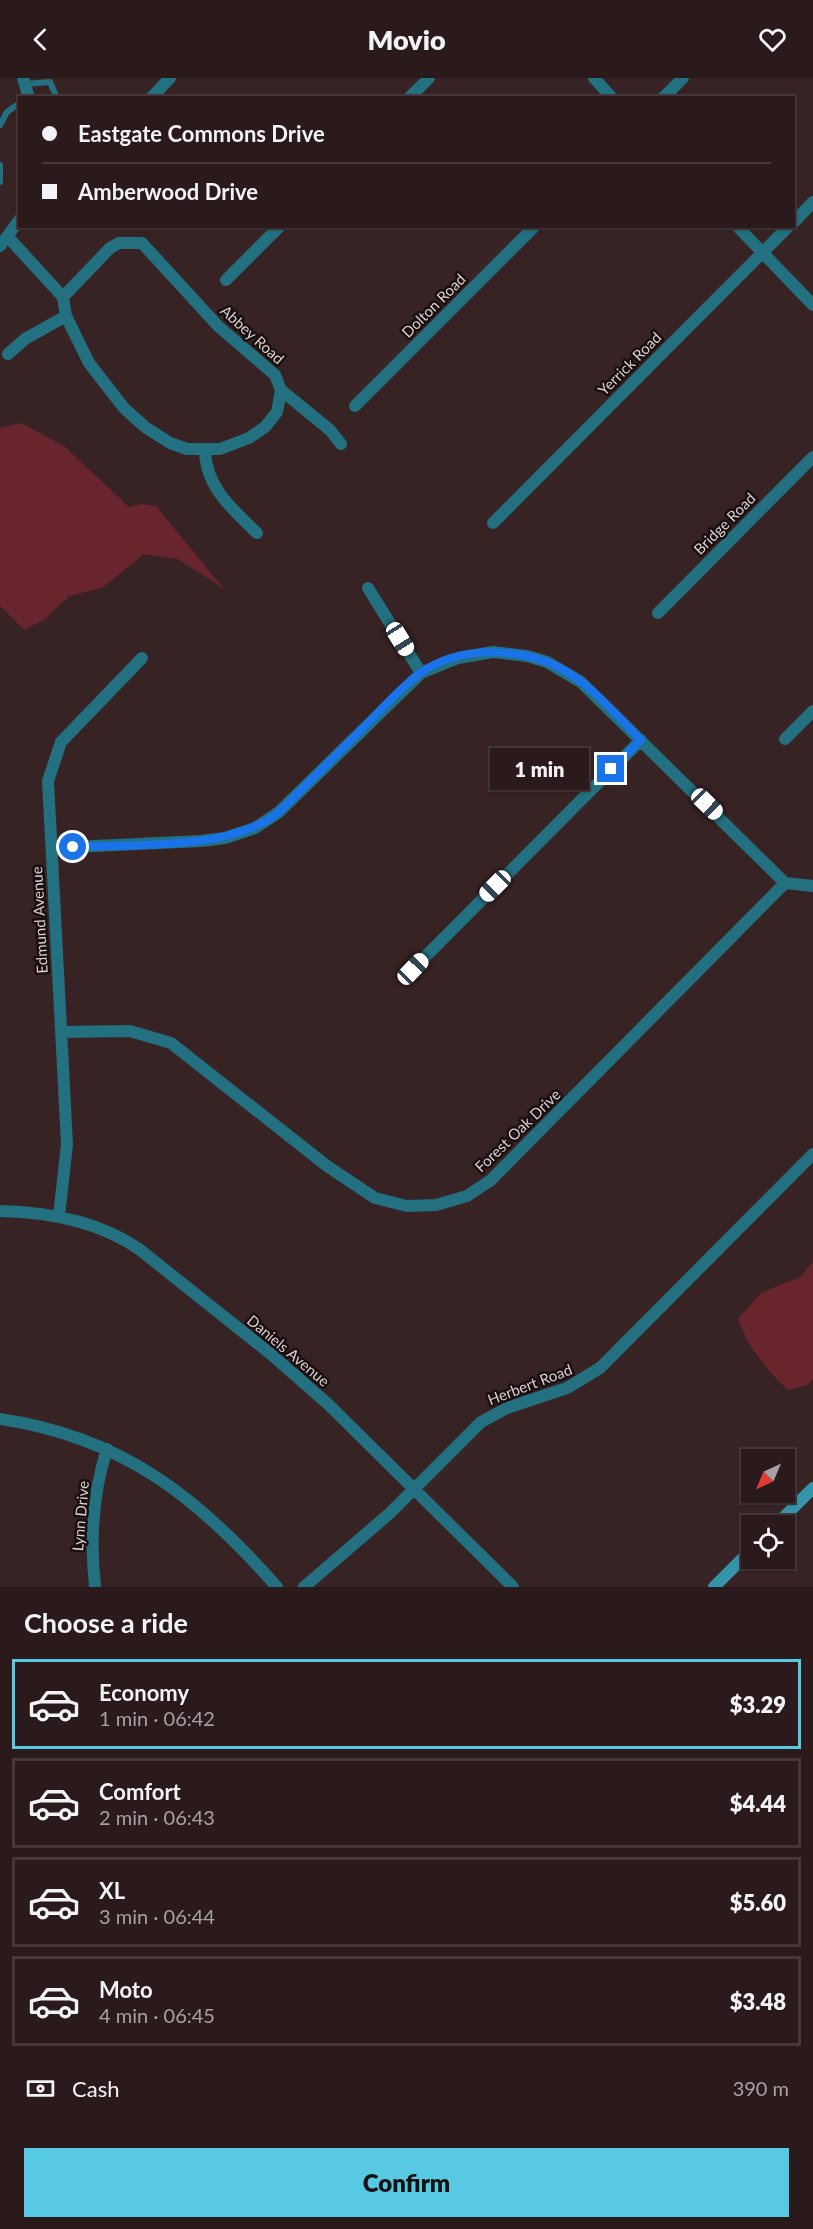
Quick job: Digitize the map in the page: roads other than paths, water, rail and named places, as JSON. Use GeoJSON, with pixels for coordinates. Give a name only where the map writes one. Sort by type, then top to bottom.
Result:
{"type":"FeatureCollection","features":[{"type":"Feature","properties":{"kind":"main road"},"geometry":{"type":"LineString","coordinates":[[786,1515],[813,1488]]}},
{"type":"Feature","properties":{"kind":"main road"},"geometry":{"type":"LineString","coordinates":[[714,1587],[741,1560]]}},
{"type":"Feature","properties":{"kind":"street"},"geometry":{"type":"LineString","coordinates":[[153,96],[170,78]]}},
{"type":"Feature","properties":{"kind":"street"},"geometry":{"type":"LineString","coordinates":[[411,96],[429,78]]}},
{"type":"Feature","properties":{"kind":"street"},"geometry":{"type":"LineString","coordinates":[[594,78],[610,96]]}},
{"type":"Feature","properties":{"kind":"street"},"geometry":{"type":"LineString","coordinates":[[665,96],[683,78]]}},
{"type":"Feature","properties":{"kind":"street"},"geometry":{"type":"LineString","coordinates":[[24,81],[28,96]]}},
{"type":"Feature","properties":{"kind":"street"},"geometry":{"type":"LineString","coordinates":[[795,221],[813,202]]}},
{"type":"Feature","properties":{"kind":"street"},"geometry":{"type":"LineString","coordinates":[[18,222],[4,242],[63,297],[66,316],[89,363],[124,408],[145,427],[170,443],[205,450],[230,446],[265,427],[277,412],[281,390],[330,430],[341,444]]}},
{"type":"Feature","properties":{"kind":"street"},"geometry":{"type":"LineString","coordinates":[[226,280],[278,228]]}},
{"type":"Feature","properties":{"kind":"street","name":"Dolton Road"},"geometry":{"type":"LineString","coordinates":[[355,406],[533,228]]}},
{"type":"Feature","properties":{"kind":"street"},"geometry":{"type":"LineString","coordinates":[[739,228],[813,305]]}},
{"type":"Feature","properties":{"kind":"street","name":"Yerrick Road"},"geometry":{"type":"LineString","coordinates":[[494,523],[787,228]]}},
{"type":"Feature","properties":{"kind":"street","name":"Abbey Road"},"geometry":{"type":"LineString","coordinates":[[63,297],[110,248],[119,243],[142,243],[218,326],[269,368],[281,390]]}},
{"type":"Feature","properties":{"kind":"street"},"geometry":{"type":"LineString","coordinates":[[8,354],[26,339],[66,316]]}},
{"type":"Feature","properties":{"kind":"street"},"geometry":{"type":"LineString","coordinates":[[205,450],[207,470],[221,496],[257,533]]}},
{"type":"Feature","properties":{"kind":"street","name":"Bridge Road"},"geometry":{"type":"LineString","coordinates":[[658,612],[813,457]]}},
{"type":"Feature","properties":{"kind":"street"},"geometry":{"type":"LineString","coordinates":[[368,588],[421,673]]}},
{"type":"Feature","properties":{"kind":"street"},"geometry":{"type":"LineString","coordinates":[[52,848],[201,841],[225,838],[255,828],[279,812],[421,673],[458,658],[480,653],[527,656],[547,662],[581,682],[785,883],[813,886]]}},
{"type":"Feature","properties":{"kind":"street","name":"Edmund Avenue"},"geometry":{"type":"LineString","coordinates":[[59,1216],[67,1144],[48,782],[56,750],[73,727],[142,658]]}},
{"type":"Feature","properties":{"kind":"street"},"geometry":{"type":"LineString","coordinates":[[785,739],[813,711]]}},
{"type":"Feature","properties":{"kind":"street"},"geometry":{"type":"LineString","coordinates":[[413,969],[641,740]]}},
{"type":"Feature","properties":{"kind":"street","name":"Forest Oak Drive"},"geometry":{"type":"LineString","coordinates":[[62,1032],[130,1031],[171,1043],[358,1188],[375,1198],[395,1204],[436,1205],[466,1196],[490,1180],[785,883]]}},
{"type":"Feature","properties":{"kind":"street","name":"Herbert Road"},"geometry":{"type":"LineString","coordinates":[[304,1587],[356,1545],[489,1416],[567,1388],[600,1368],[813,1154]]}},
{"type":"Feature","properties":{"kind":"street","name":"Daniels Avenue"},"geometry":{"type":"LineString","coordinates":[[0,1211],[59,1216],[104,1230],[139,1249],[294,1374],[415,1489],[513,1587]]}},
{"type":"Feature","properties":{"kind":"street"},"geometry":{"type":"LineString","coordinates":[[0,1419],[42,1427],[107,1449],[155,1474],[194,1502],[235,1540],[277,1587]]}},
{"type":"Feature","properties":{"kind":"street","name":"Lynn Drive"},"geometry":{"type":"LineString","coordinates":[[95,1587],[92,1522],[95,1494],[107,1449]]}},
{"type":"Feature","properties":{"kind":"lane"},"geometry":{"type":"LineString","coordinates":[[24,81],[50,82],[56,96]]}},
{"type":"Feature","properties":{"kind":"lane"},"geometry":{"type":"LineString","coordinates":[[0,125],[2,114],[18,105]]}},
{"type":"Feature","properties":{"kind":"lane"},"geometry":{"type":"LineString","coordinates":[[0,165],[0,182]]}}]}
